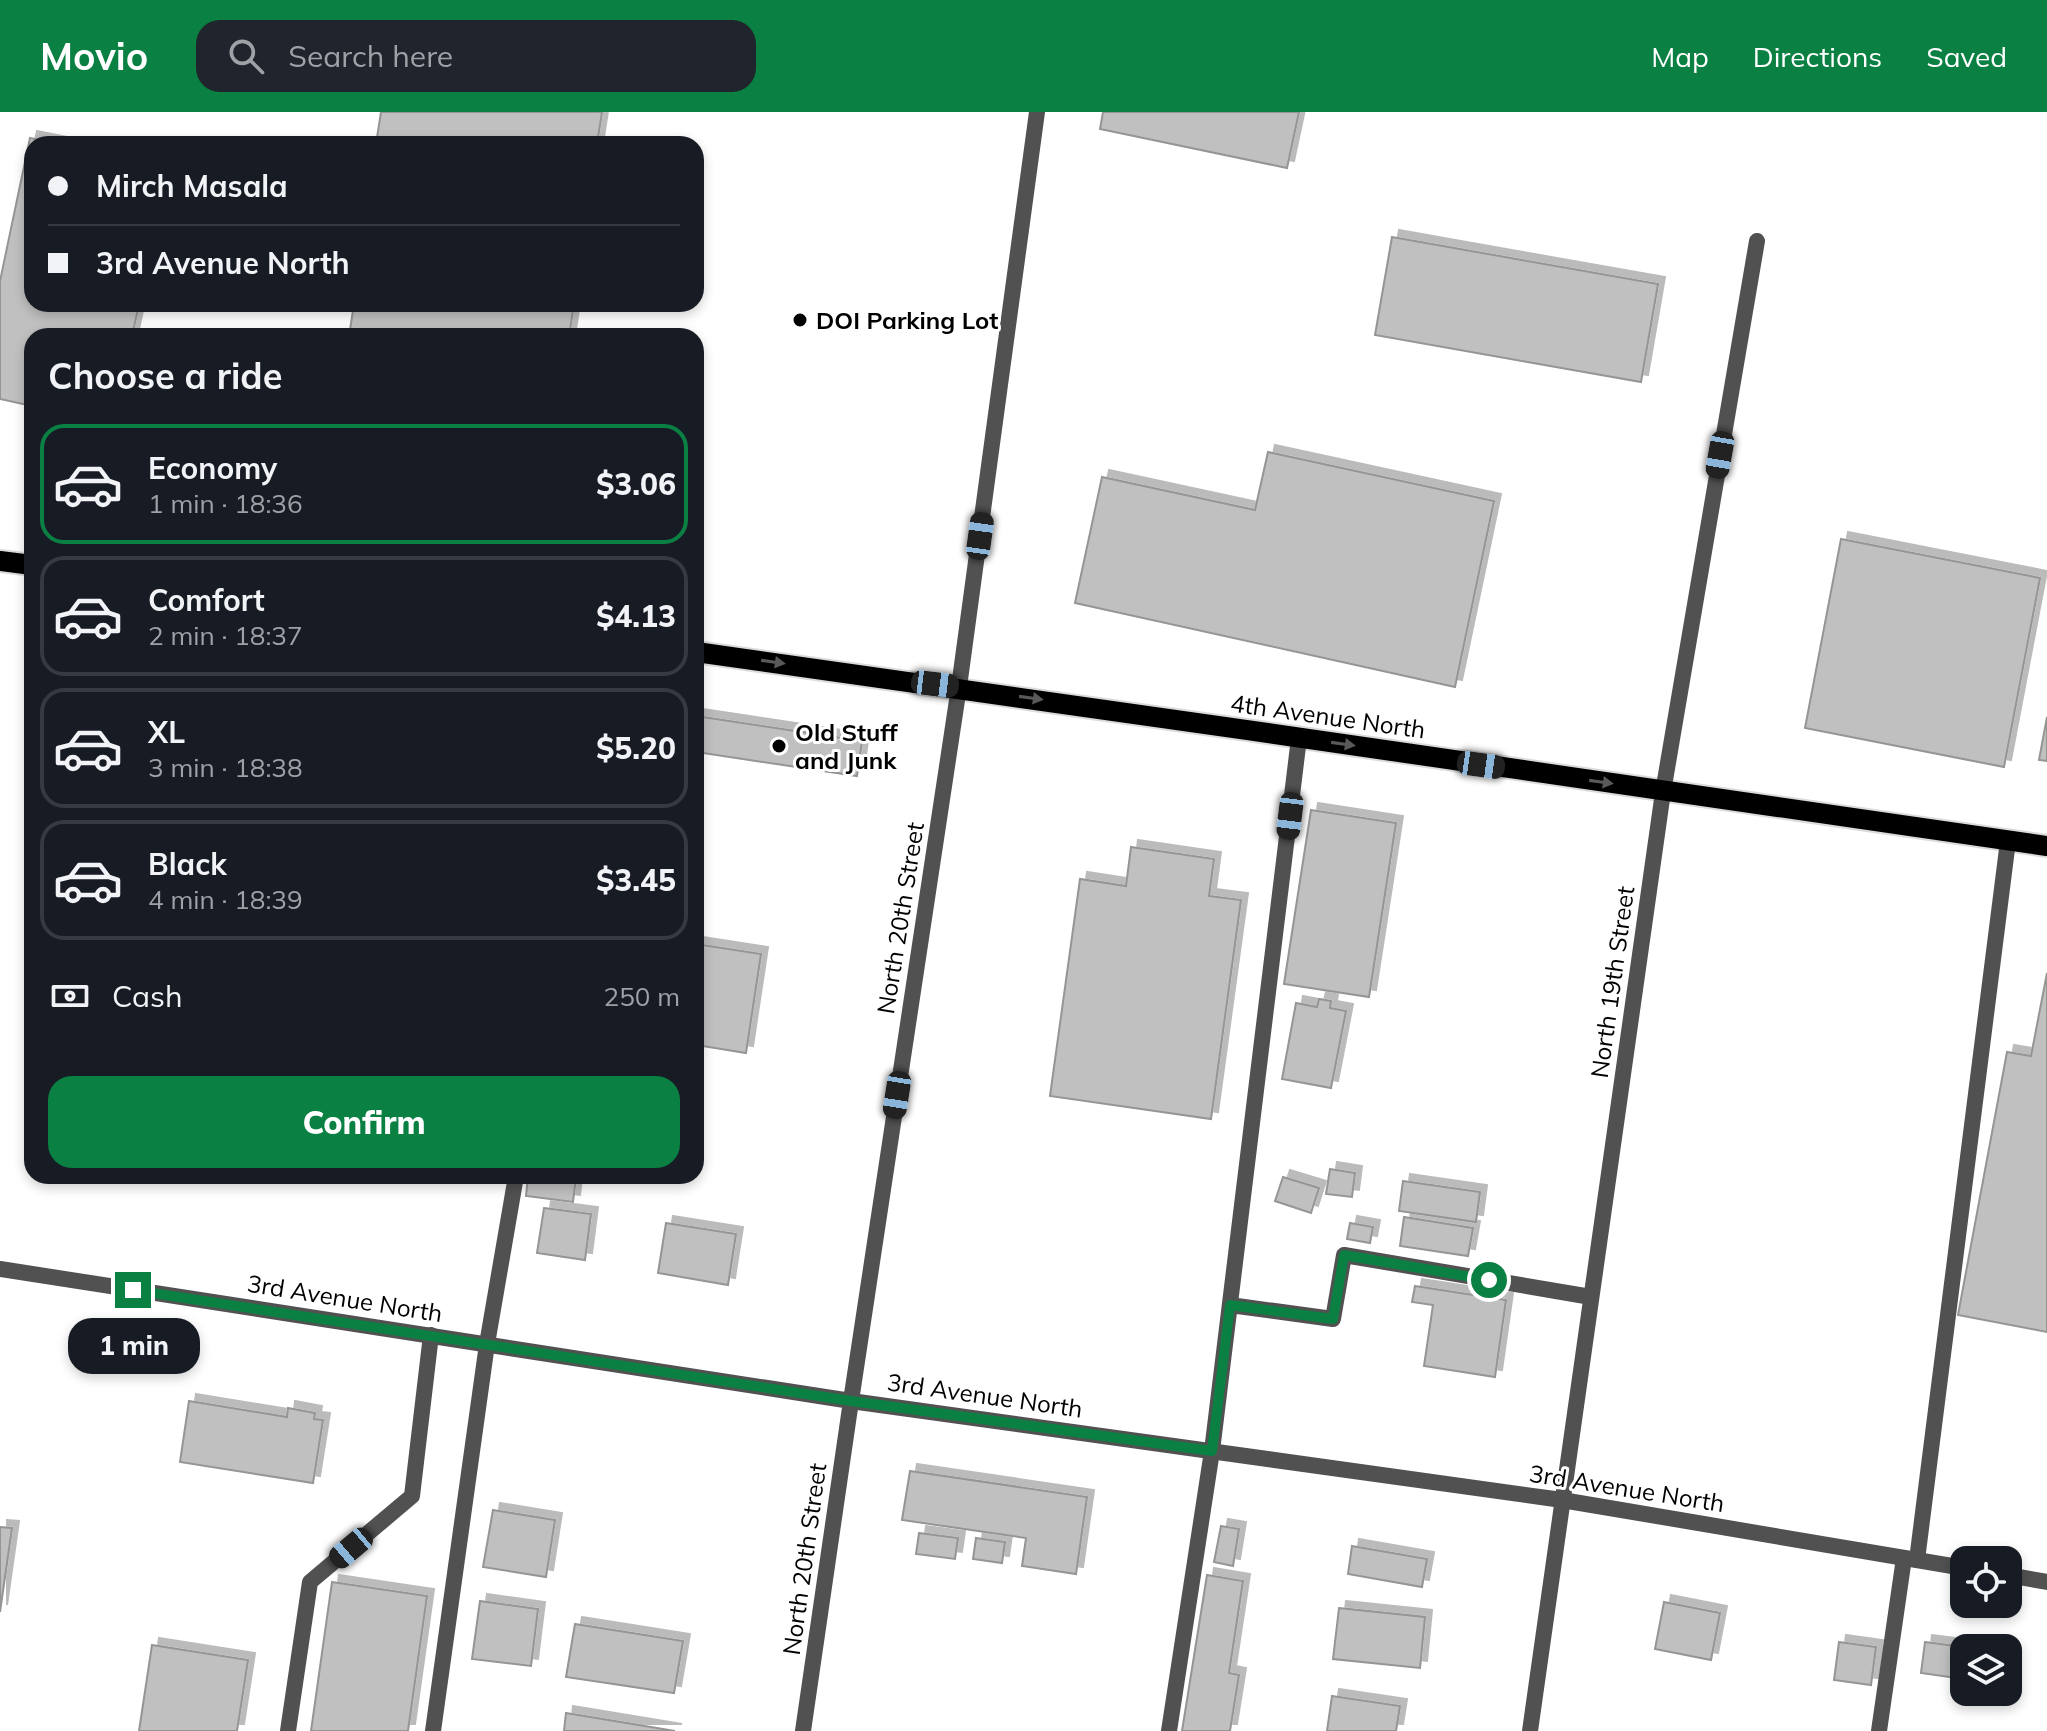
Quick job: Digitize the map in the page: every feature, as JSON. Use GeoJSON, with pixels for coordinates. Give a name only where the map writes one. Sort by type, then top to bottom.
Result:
{"type":"FeatureCollection","features":[{"type":"Feature","properties":{"kind":"main road"},"geometry":{"type":"LineString","coordinates":[[0,561],[24,564]]}},
{"type":"Feature","properties":{"kind":"main road","name":"4th Avenue North"},"geometry":{"type":"LineString","coordinates":[[704,653],[959,687],[2047,846]]}},
{"type":"Feature","properties":{"kind":"street","name":"North 20th Street"},"geometry":{"type":"LineString","coordinates":[[803,1731],[959,687],[1037,112]]}},
{"type":"Feature","properties":{"kind":"street","name":"North 19th Street"},"geometry":{"type":"LineString","coordinates":[[1530,1731],[1663,792],[1757,241]]}},
{"type":"Feature","properties":{"kind":"street"},"geometry":{"type":"LineString","coordinates":[[1169,1731],[1212,1451],[1299,738]]}},
{"type":"Feature","properties":{"kind":"street"},"geometry":{"type":"LineString","coordinates":[[1879,1731],[1910,1559],[2008,841]]}},
{"type":"Feature","properties":{"kind":"street"},"geometry":{"type":"LineString","coordinates":[[433,1731],[487,1344],[515,1184]]}},
{"type":"Feature","properties":{"kind":"street"},"geometry":{"type":"LineString","coordinates":[[1230,1305],[1333,1319],[1344,1255],[1591,1297]]}},
{"type":"Feature","properties":{"kind":"street","name":"3rd Avenue North"},"geometry":{"type":"LineString","coordinates":[[0,1269],[851,1401],[1562,1500],[1950,1566]]}},
{"type":"Feature","properties":{"kind":"street"},"geometry":{"type":"LineString","coordinates":[[288,1731],[310,1582],[412,1496],[431,1335]]}},
{"type":"Feature","properties":{"kind":"street"},"geometry":{"type":"LineString","coordinates":[[2022,1578],[2047,1582]]}},
{"type":"Feature","properties":{"kind":"building"},"geometry":{"type":"Polygon","coordinates":[[[381,112],[602,112],[598,136],[377,136],[381,112]]]}},
{"type":"Feature","properties":{"kind":"building"},"geometry":{"type":"Polygon","coordinates":[[[1103,112],[1299,112],[1287,168],[1100,129],[1103,112]]]}},
{"type":"Feature","properties":{"kind":"building"},"geometry":{"type":"Polygon","coordinates":[[[24,167],[24,312],[137,312],[134,328],[24,328],[24,404],[0,399],[0,281],[24,167]]]}},
{"type":"Feature","properties":{"kind":"building"},"geometry":{"type":"Polygon","coordinates":[[[1392,237],[1658,284],[1641,382],[1375,335],[1392,237]]]}},
{"type":"Feature","properties":{"kind":"building"},"geometry":{"type":"Polygon","coordinates":[[[353,312],[573,312],[570,328],[350,328],[353,312]]]}},
{"type":"Feature","properties":{"kind":"building"},"geometry":{"type":"Polygon","coordinates":[[[1268,452],[1494,501],[1455,687],[1075,603],[1102,477],[1255,510],[1268,452]]]}},
{"type":"Feature","properties":{"kind":"building"},"geometry":{"type":"Polygon","coordinates":[[[1841,539],[2040,578],[2004,767],[1805,728],[1841,539]]]}},
{"type":"Feature","properties":{"kind":"building","name":"Old Stuff and Junk"},"geometry":{"type":"Polygon","coordinates":[[[704,717],[862,741],[857,776],[704,753],[704,717]]]}},
{"type":"Feature","properties":{"kind":"building"},"geometry":{"type":"Polygon","coordinates":[[[2047,717],[2047,761],[2039,760],[2047,717]]]}},
{"type":"Feature","properties":{"kind":"building"},"geometry":{"type":"Polygon","coordinates":[[[1311,810],[1396,823],[1369,997],[1284,984],[1311,810]]]}},
{"type":"Feature","properties":{"kind":"building"},"geometry":{"type":"Polygon","coordinates":[[[1131,847],[1214,859],[1209,896],[1241,900],[1211,1119],[1050,1096],[1080,879],[1126,886],[1131,847]]]}},
{"type":"Feature","properties":{"kind":"building"},"geometry":{"type":"Polygon","coordinates":[[[704,945],[761,954],[746,1053],[704,1046],[704,945]]]}},
{"type":"Feature","properties":{"kind":"building"},"geometry":{"type":"Polygon","coordinates":[[[2047,973],[2047,1332],[1958,1315],[2007,1052],[2031,1056],[2047,973]]]}},
{"type":"Feature","properties":{"kind":"building"},"geometry":{"type":"Polygon","coordinates":[[[1319,999],[1331,1001],[1330,1008],[1346,1011],[1331,1088],[1282,1079],[1296,1003],[1317,1007],[1319,999]]]}},
{"type":"Feature","properties":{"kind":"building"},"geometry":{"type":"Polygon","coordinates":[[[1330,1169],[1355,1173],[1352,1197],[1326,1194],[1330,1169]]]}},
{"type":"Feature","properties":{"kind":"building"},"geometry":{"type":"Polygon","coordinates":[[[1283,1177],[1319,1188],[1311,1213],[1275,1201],[1283,1177]]]}},
{"type":"Feature","properties":{"kind":"building"},"geometry":{"type":"Polygon","coordinates":[[[1403,1181],[1480,1192],[1476,1222],[1399,1211],[1403,1181]]]}},
{"type":"Feature","properties":{"kind":"building"},"geometry":{"type":"Polygon","coordinates":[[[527,1184],[575,1184],[573,1202],[526,1196],[527,1184]]]}},
{"type":"Feature","properties":{"kind":"building"},"geometry":{"type":"Polygon","coordinates":[[[544,1208],[591,1214],[585,1260],[537,1253],[544,1208]]]}},
{"type":"Feature","properties":{"kind":"building"},"geometry":{"type":"Polygon","coordinates":[[[1404,1217],[1473,1228],[1468,1256],[1400,1246],[1404,1217]]]}},
{"type":"Feature","properties":{"kind":"building"},"geometry":{"type":"Polygon","coordinates":[[[666,1223],[736,1234],[728,1285],[658,1273],[666,1223]]]}},
{"type":"Feature","properties":{"kind":"building"},"geometry":{"type":"Polygon","coordinates":[[[1350,1223],[1373,1227],[1370,1243],[1347,1239],[1350,1223]]]}},
{"type":"Feature","properties":{"kind":"building"},"geometry":{"type":"Polygon","coordinates":[[[1415,1286],[1506,1300],[1495,1377],[1424,1366],[1433,1305],[1412,1302],[1415,1286]]]}},
{"type":"Feature","properties":{"kind":"building"},"geometry":{"type":"Polygon","coordinates":[[[189,1401],[287,1417],[288,1408],[315,1413],[314,1419],[323,1420],[313,1483],[180,1462],[189,1401]]]}},
{"type":"Feature","properties":{"kind":"building"},"geometry":{"type":"Polygon","coordinates":[[[910,1471],[1087,1497],[1076,1574],[1022,1566],[1026,1538],[902,1520],[910,1471]]]}},
{"type":"Feature","properties":{"kind":"building"},"geometry":{"type":"Polygon","coordinates":[[[493,1510],[555,1520],[546,1577],[483,1567],[493,1510]]]}},
{"type":"Feature","properties":{"kind":"building"},"geometry":{"type":"Polygon","coordinates":[[[1221,1526],[1239,1529],[1233,1566],[1214,1562],[1221,1526]]]}},
{"type":"Feature","properties":{"kind":"building"},"geometry":{"type":"Polygon","coordinates":[[[0,1527],[12,1528],[0,1612],[0,1527]]]}},
{"type":"Feature","properties":{"kind":"building"},"geometry":{"type":"Polygon","coordinates":[[[919,1533],[958,1538],[955,1559],[916,1554],[919,1533]]]}},
{"type":"Feature","properties":{"kind":"building"},"geometry":{"type":"Polygon","coordinates":[[[976,1538],[1005,1542],[1002,1563],[973,1559],[976,1538]]]}},
{"type":"Feature","properties":{"kind":"building"},"geometry":{"type":"Polygon","coordinates":[[[1352,1546],[1427,1559],[1422,1587],[1348,1574],[1352,1546]]]}},
{"type":"Feature","properties":{"kind":"building"},"geometry":{"type":"Polygon","coordinates":[[[1207,1575],[1243,1581],[1229,1673],[1239,1675],[1230,1731],[1182,1731],[1207,1575]]]}},
{"type":"Feature","properties":{"kind":"building"},"geometry":{"type":"Polygon","coordinates":[[[332,1582],[427,1596],[408,1731],[311,1731],[332,1582]]]}},
{"type":"Feature","properties":{"kind":"building"},"geometry":{"type":"Polygon","coordinates":[[[480,1601],[538,1609],[531,1666],[472,1659],[480,1601]]]}},
{"type":"Feature","properties":{"kind":"building"},"geometry":{"type":"Polygon","coordinates":[[[1664,1602],[1720,1613],[1711,1660],[1655,1649],[1664,1602]]]}},
{"type":"Feature","properties":{"kind":"building"},"geometry":{"type":"Polygon","coordinates":[[[1339,1608],[1425,1617],[1420,1668],[1333,1659],[1339,1608]]]}},
{"type":"Feature","properties":{"kind":"building"},"geometry":{"type":"Polygon","coordinates":[[[575,1624],[683,1641],[674,1693],[566,1677],[575,1624]]]}},
{"type":"Feature","properties":{"kind":"building"},"geometry":{"type":"Polygon","coordinates":[[[1839,1642],[1876,1647],[1871,1685],[1834,1680],[1839,1642]]]}},
{"type":"Feature","properties":{"kind":"building"},"geometry":{"type":"Polygon","coordinates":[[[1925,1642],[1950,1645],[1950,1677],[1921,1673],[1925,1642]]]}},
{"type":"Feature","properties":{"kind":"building"},"geometry":{"type":"Polygon","coordinates":[[[152,1645],[248,1660],[237,1731],[139,1731],[152,1645]]]}},
{"type":"Feature","properties":{"kind":"building"},"geometry":{"type":"Polygon","coordinates":[[[1332,1696],[1400,1706],[1396,1731],[1327,1731],[1332,1696]]]}},
{"type":"Feature","properties":{"kind":"building"},"geometry":{"type":"Polygon","coordinates":[[[566,1713],[675,1731],[564,1731],[566,1713]]]}},
{"type":"Feature","properties":{"kind":"place","name":"DOI Parking Lot"},"geometry":{"type":"Point","coordinates":[800,320]}},
{"type":"Feature","properties":{"kind":"place","name":"Old Stuff and Junk"},"geometry":{"type":"Point","coordinates":[779,746]}},
{"type":"Feature","properties":{"kind":"route"},"geometry":{"type":"LineString","coordinates":[[133,1290],[851,1401],[1212,1451],[1230,1305],[1333,1319],[1344,1255],[1489,1280]]}}]}
